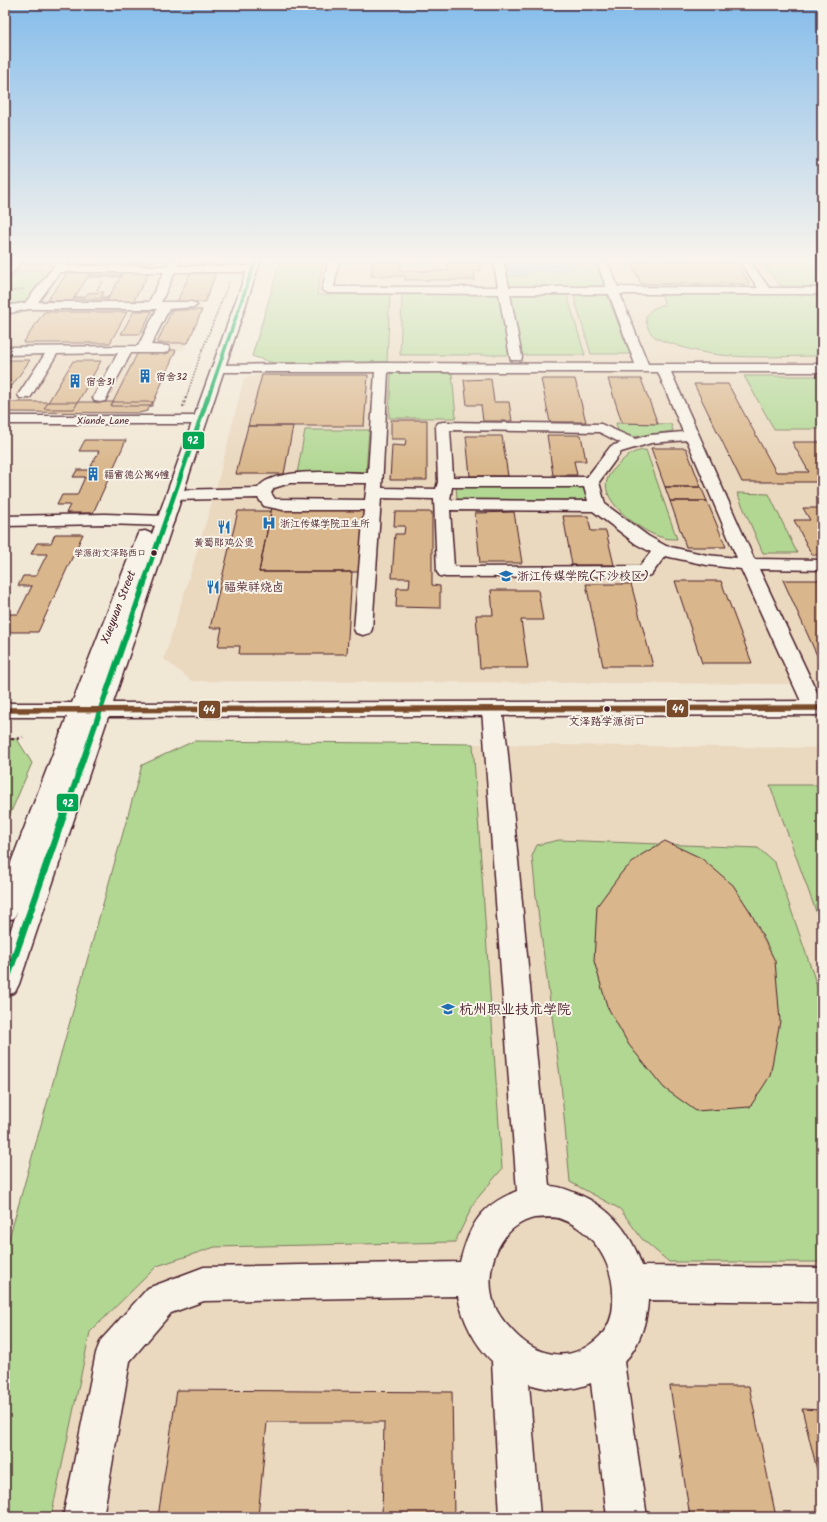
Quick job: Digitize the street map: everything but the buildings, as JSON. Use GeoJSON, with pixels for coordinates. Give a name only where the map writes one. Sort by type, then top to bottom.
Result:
{"type":"FeatureCollection","features":[{"type":"Feature","properties":{"kind":"street"},"geometry":{"type":"LineString","coordinates":[[142,350],[149,330]]}},
{"type":"Feature","properties":{"kind":"street","name":"Xueyuan Street"},"geometry":{"type":"LineString","coordinates":[[5,984],[90,710],[158,521],[189,420],[223,330]]}},
{"type":"Feature","properties":{"kind":"street","name":"Xueyuan Street"},"geometry":{"type":"LineString","coordinates":[[158,521],[175,495],[189,420],[219,368],[229,330]]}},
{"type":"Feature","properties":{"kind":"street"},"geometry":{"type":"LineString","coordinates":[[512,330],[516,357]]}},
{"type":"Feature","properties":{"kind":"street"},"geometry":{"type":"LineString","coordinates":[[629,330],[643,367]]}},
{"type":"Feature","properties":{"kind":"street"},"geometry":{"type":"LineString","coordinates":[[5,351],[164,349]]}},
{"type":"Feature","properties":{"kind":"street"},"geometry":{"type":"LineString","coordinates":[[100,398],[126,350]]}},
{"type":"Feature","properties":{"kind":"street"},"geometry":{"type":"LineString","coordinates":[[25,395],[53,351]]}},
{"type":"Feature","properties":{"kind":"street"},"geometry":{"type":"LineString","coordinates":[[363,629],[382,367]]}},
{"type":"Feature","properties":{"kind":"street"},"geometry":{"type":"LineString","coordinates":[[5,710],[818,708],[748,564],[693,435],[662,367]]}},
{"type":"Feature","properties":{"kind":"street"},"geometry":{"type":"LineString","coordinates":[[219,368],[822,368]]}},
{"type":"Feature","properties":{"kind":"street","name":"Xiande Lane"},"geometry":{"type":"LineString","coordinates":[[5,420],[189,420]]}},
{"type":"Feature","properties":{"kind":"street"},"geometry":{"type":"LineString","coordinates":[[633,443],[601,428],[443,426],[443,494],[446,572],[645,571],[661,550]]}},
{"type":"Feature","properties":{"kind":"street"},"geometry":{"type":"LineString","coordinates":[[443,494],[590,482],[616,449],[650,439],[693,435]]}},
{"type":"Feature","properties":{"kind":"street"},"geometry":{"type":"LineString","coordinates":[[263,493],[268,485],[288,478],[374,492],[443,494],[597,506],[630,532],[661,550],[707,560],[748,564],[822,565]]}},
{"type":"Feature","properties":{"kind":"street"},"geometry":{"type":"LineString","coordinates":[[590,482],[597,506]]}},
{"type":"Feature","properties":{"kind":"street"},"geometry":{"type":"LineString","coordinates":[[175,495],[215,492],[263,493]]}},
{"type":"Feature","properties":{"kind":"street"},"geometry":{"type":"LineString","coordinates":[[263,493],[270,503],[283,505],[374,492]]}},
{"type":"Feature","properties":{"kind":"street"},"geometry":{"type":"LineString","coordinates":[[5,521],[105,519],[158,521]]}},
{"type":"Feature","properties":{"kind":"street"},"geometry":{"type":"LineString","coordinates":[[492,709],[534,1202]]}},
{"type":"Feature","properties":{"kind":"street","name":"Xueyuan Street"},"geometry":{"type":"LineString","coordinates":[[5,911],[90,710]]}},
{"type":"Feature","properties":{"kind":"street"},"geometry":{"type":"LineString","coordinates":[[534,1202],[559,1202],[584,1212],[606,1230],[622,1255],[630,1283],[630,1311],[622,1336],[606,1356],[584,1370],[558,1374],[532,1368],[509,1353],[489,1332],[477,1306],[473,1279],[478,1251],[491,1227],[510,1210],[534,1202]]}},
{"type":"Feature","properties":{"kind":"street"},"geometry":{"type":"LineString","coordinates":[[83,1517],[114,1353],[160,1300],[204,1284],[473,1279]]}},
{"type":"Feature","properties":{"kind":"street"},"geometry":{"type":"LineString","coordinates":[[630,1283],[822,1284]]}},
{"type":"Feature","properties":{"kind":"street"},"geometry":{"type":"LineString","coordinates":[[509,1353],[520,1517]]}},
{"type":"Feature","properties":{"kind":"street"},"geometry":{"type":"LineString","coordinates":[[606,1356],[627,1517]]}},
{"type":"Feature","properties":{"kind":"path"},"geometry":{"type":"LineString","coordinates":[[189,420],[200,356],[213,330]]}},
{"type":"Feature","properties":{"kind":"path"},"geometry":{"type":"LineString","coordinates":[[5,740],[16,740],[23,737]]}},
{"type":"Feature","properties":{"kind":"shaded area"},"geometry":{"type":"Polygon","coordinates":[[[5,330],[192,330],[184,350],[176,350],[152,406],[147,411],[139,413],[5,412],[5,330]]]}},
{"type":"Feature","properties":{"kind":"shaded area"},"geometry":{"type":"Polygon","coordinates":[[[260,330],[822,330],[822,363],[273,363],[252,356],[260,330]]]}},
{"type":"Feature","properties":{"kind":"shaded area","name":"浙江传媒学院(下沙校区)"},"geometry":{"type":"Polygon","coordinates":[[[267,373],[822,373],[822,684],[192,681],[164,659],[215,493],[244,378],[267,373]]]}},
{"type":"Feature","properties":{"kind":"shaded area","name":"杭州职业技术学院"},"geometry":{"type":"Polygon","coordinates":[[[194,741],[822,748],[822,1517],[5,1517],[5,1253],[142,765],[194,741]]]}},
{"type":"Feature","properties":{"kind":"green space"},"geometry":{"type":"Polygon","coordinates":[[[260,330],[388,330],[387,362],[273,363],[252,356],[260,330]]]}},
{"type":"Feature","properties":{"kind":"green space"},"geometry":{"type":"Polygon","coordinates":[[[401,330],[508,330],[512,355],[400,355],[401,330]]]}},
{"type":"Feature","properties":{"kind":"green space"},"geometry":{"type":"Polygon","coordinates":[[[516,330],[578,330],[585,355],[521,355],[516,330]]]}},
{"type":"Feature","properties":{"kind":"green space"},"geometry":{"type":"Polygon","coordinates":[[[584,330],[621,330],[630,354],[591,354],[584,330]]]}},
{"type":"Feature","properties":{"kind":"green space"},"geometry":{"type":"Polygon","coordinates":[[[822,330],[822,356],[728,356],[691,350],[658,339],[650,331],[822,330]]]}},
{"type":"Feature","properties":{"kind":"green space"},"geometry":{"type":"Polygon","coordinates":[[[391,373],[452,373],[456,418],[389,418],[391,373]]]}},
{"type":"Feature","properties":{"kind":"green space"},"geometry":{"type":"Polygon","coordinates":[[[744,376],[822,376],[822,429],[774,429],[744,376]]]}},
{"type":"Feature","properties":{"kind":"green space"},"geometry":{"type":"Polygon","coordinates":[[[616,423],[671,424],[673,431],[632,437],[618,431],[616,423]]]}},
{"type":"Feature","properties":{"kind":"green space"},"geometry":{"type":"Polygon","coordinates":[[[305,430],[369,430],[366,474],[297,474],[305,430]]]}},
{"type":"Feature","properties":{"kind":"green space"},"geometry":{"type":"Polygon","coordinates":[[[646,450],[677,539],[665,538],[644,530],[616,507],[610,498],[607,489],[607,480],[613,470],[627,456],[637,451],[646,450]]]}},
{"type":"Feature","properties":{"kind":"green space"},"geometry":{"type":"Polygon","coordinates":[[[456,485],[583,486],[587,500],[457,499],[456,485]]]}},
{"type":"Feature","properties":{"kind":"green space"},"geometry":{"type":"Polygon","coordinates":[[[737,493],[769,494],[797,553],[763,553],[737,493]]]}},
{"type":"Feature","properties":{"kind":"green space"},"geometry":{"type":"Polygon","coordinates":[[[5,739],[17,739],[32,763],[5,826],[5,739]]]}},
{"type":"Feature","properties":{"kind":"green space"},"geometry":{"type":"Polygon","coordinates":[[[194,741],[473,744],[502,1169],[475,1201],[455,1242],[215,1247],[157,1266],[90,1332],[51,1517],[5,1517],[5,1253],[142,765],[194,741]]]}},
{"type":"Feature","properties":{"kind":"green space"},"geometry":{"type":"Polygon","coordinates":[[[770,785],[822,785],[822,928],[770,785]]]}},
{"type":"Feature","properties":{"kind":"green space"},"geometry":{"type":"Polygon","coordinates":[[[559,840],[758,848],[775,863],[822,1000],[822,1262],[669,1262],[642,1239],[620,1209],[570,1182],[561,1084],[532,856],[537,845],[559,840]]]}},
{"type":"Feature","properties":{"kind":"transit line","name":"92"},"geometry":{"type":"LineString","coordinates":[[5,984],[231,330]]}},
{"type":"Feature","properties":{"kind":"transit line","name":"44"},"geometry":{"type":"LineString","coordinates":[[5,710],[822,708]]}},
{"type":"Feature","properties":{"kind":"place","name":"宿舍32"},"geometry":{"type":"Point","coordinates":[145,376]}},
{"type":"Feature","properties":{"kind":"place","name":"宿舍31"},"geometry":{"type":"Point","coordinates":[75,381]}},
{"type":"Feature","properties":{"kind":"place","name":"福雷德公寓4幢"},"geometry":{"type":"Point","coordinates":[93,474]}},
{"type":"Feature","properties":{"kind":"place","name":"浙江传媒学院卫生所"},"geometry":{"type":"Point","coordinates":[269,523]}},
{"type":"Feature","properties":{"kind":"place","name":"黄蜀郎鸡公煲"},"geometry":{"type":"Point","coordinates":[224,527]}},
{"type":"Feature","properties":{"kind":"place","name":"学源街文泽路西口"},"geometry":{"type":"Point","coordinates":[154,553]}},
{"type":"Feature","properties":{"kind":"place","name":"浙江传媒学院(下沙校区)"},"geometry":{"type":"Point","coordinates":[506,576]}},
{"type":"Feature","properties":{"kind":"place","name":"福荣祥烧卤"},"geometry":{"type":"Point","coordinates":[213,587]}},
{"type":"Feature","properties":{"kind":"place","name":"文泽路学源街口"},"geometry":{"type":"Point","coordinates":[607,709]}},
{"type":"Feature","properties":{"kind":"place","name":"杭州职业技术学院"},"geometry":{"type":"Point","coordinates":[448,1009]}}]}
